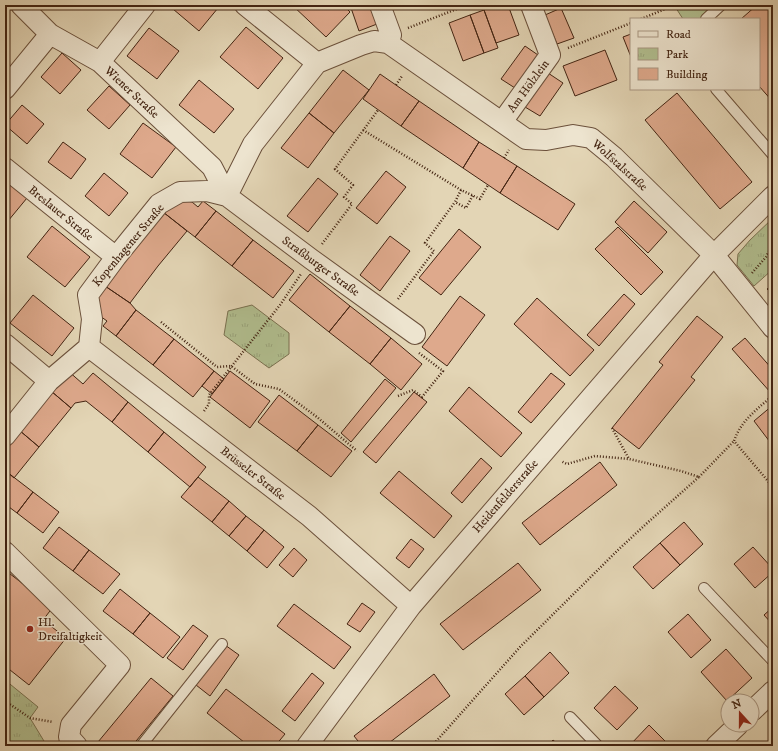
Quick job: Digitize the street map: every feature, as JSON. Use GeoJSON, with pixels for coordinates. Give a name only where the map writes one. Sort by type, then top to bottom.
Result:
{"type":"FeatureCollection","features":[{"type":"Feature","properties":{"kind":"street","name":"Wiener Straße"},"geometry":{"type":"LineString","coordinates":[[21,5],[50,34],[100,62],[212,167],[227,196]]}},
{"type":"Feature","properties":{"kind":"street"},"geometry":{"type":"LineString","coordinates":[[100,62],[145,5]]}},
{"type":"Feature","properties":{"kind":"street"},"geometry":{"type":"LineString","coordinates":[[244,5],[317,63]]}},
{"type":"Feature","properties":{"kind":"street"},"geometry":{"type":"LineString","coordinates":[[227,196],[253,144],[317,63],[361,45],[374,41],[390,39],[380,5]]}},
{"type":"Feature","properties":{"kind":"street","name":"Am Hölzlein"},"geometry":{"type":"LineString","coordinates":[[502,122],[550,55],[531,5]]}},
{"type":"Feature","properties":{"kind":"street"},"geometry":{"type":"LineString","coordinates":[[5,90],[50,34]]}},
{"type":"Feature","properties":{"kind":"street","name":"Wolfstalstraße"},"geometry":{"type":"LineString","coordinates":[[390,39],[526,140],[546,140],[573,135],[591,138],[614,157],[714,255],[773,328]]}},
{"type":"Feature","properties":{"kind":"street","name":"Breslauer Straße"},"geometry":{"type":"LineString","coordinates":[[5,168],[116,257]]}},
{"type":"Feature","properties":{"kind":"street","name":"Kopenhagener Straße"},"geometry":{"type":"LineString","coordinates":[[89,347],[92,319],[88,295],[116,257],[159,204],[180,192],[208,191],[227,196]]}},
{"type":"Feature","properties":{"kind":"street","name":"Straßburger Straße"},"geometry":{"type":"LineString","coordinates":[[227,196],[415,334]]}},
{"type":"Feature","properties":{"kind":"street"},"geometry":{"type":"LineString","coordinates":[[714,255],[773,196]]}},
{"type":"Feature","properties":{"kind":"street","name":"Heidenfelderstraße"},"geometry":{"type":"LineString","coordinates":[[307,746],[411,606],[714,255]]}},
{"type":"Feature","properties":{"kind":"street"},"geometry":{"type":"LineString","coordinates":[[5,344],[49,381]]}},
{"type":"Feature","properties":{"kind":"street"},"geometry":{"type":"LineString","coordinates":[[5,436],[49,381],[89,347]]}},
{"type":"Feature","properties":{"kind":"street","name":"Brüsseler Straße"},"geometry":{"type":"LineString","coordinates":[[89,347],[309,516],[411,606]]}},
{"type":"Feature","properties":{"kind":"street"},"geometry":{"type":"LineString","coordinates":[[5,552],[120,665],[71,724],[69,737],[77,746]]}},
{"type":"Feature","properties":{"kind":"street"},"geometry":{"type":"LineString","coordinates":[[760,703],[773,691]]}},
{"type":"Feature","properties":{"kind":"street"},"geometry":{"type":"LineString","coordinates":[[716,746],[730,733]]}},
{"type":"Feature","properties":{"kind":"lane"},"geometry":{"type":"LineString","coordinates":[[707,18],[720,5]]}},
{"type":"Feature","properties":{"kind":"lane"},"geometry":{"type":"LineString","coordinates":[[717,90],[773,155]]}},
{"type":"Feature","properties":{"kind":"lane"},"geometry":{"type":"LineString","coordinates":[[704,588],[773,661]]}},
{"type":"Feature","properties":{"kind":"lane"},"geometry":{"type":"LineString","coordinates":[[141,746],[222,644]]}},
{"type":"Feature","properties":{"kind":"lane"},"geometry":{"type":"LineString","coordinates":[[570,717],[598,746]]}},
{"type":"Feature","properties":{"kind":"path"},"geometry":{"type":"LineString","coordinates":[[390,39],[467,5]]}},
{"type":"Feature","properties":{"kind":"path"},"geometry":{"type":"LineString","coordinates":[[642,18],[670,7]]}},
{"type":"Feature","properties":{"kind":"path"},"geometry":{"type":"LineString","coordinates":[[550,55],[630,23]]}},
{"type":"Feature","properties":{"kind":"path"},"geometry":{"type":"LineString","coordinates":[[209,395],[230,366],[280,305],[311,259],[352,204],[344,197],[353,185],[335,169],[378,110]]}},
{"type":"Feature","properties":{"kind":"path"},"geometry":{"type":"LineString","coordinates":[[363,130],[480,200],[488,185]]}},
{"type":"Feature","properties":{"kind":"path"},"geometry":{"type":"LineString","coordinates":[[387,314],[434,251],[425,243],[455,202],[461,190]]}},
{"type":"Feature","properties":{"kind":"path"},"geometry":{"type":"LineString","coordinates":[[455,202],[466,208],[473,195]]}},
{"type":"Feature","properties":{"kind":"path"},"geometry":{"type":"LineString","coordinates":[[735,280],[747,277],[752,273],[766,257],[773,244]]}},
{"type":"Feature","properties":{"kind":"path"},"geometry":{"type":"LineString","coordinates":[[161,322],[217,366],[230,366],[255,384],[279,389],[317,417],[357,451]]}},
{"type":"Feature","properties":{"kind":"path"},"geometry":{"type":"LineString","coordinates":[[398,396],[413,390],[422,397],[443,371],[408,344],[415,334]]}},
{"type":"Feature","properties":{"kind":"path"},"geometry":{"type":"LineString","coordinates":[[432,746],[520,647],[618,550],[699,477],[734,441],[737,432],[745,420],[773,394]]}},
{"type":"Feature","properties":{"kind":"path"},"geometry":{"type":"LineString","coordinates":[[612,428],[629,459]]}},
{"type":"Feature","properties":{"kind":"path"},"geometry":{"type":"LineString","coordinates":[[734,441],[773,487]]}},
{"type":"Feature","properties":{"kind":"path"},"geometry":{"type":"LineString","coordinates":[[567,464],[595,456],[629,459],[681,471],[699,477]]}},
{"type":"Feature","properties":{"kind":"path"},"geometry":{"type":"LineString","coordinates":[[5,701],[30,718],[71,724]]}},
{"type":"Feature","properties":{"kind":"path"},"geometry":{"type":"LineString","coordinates":[[5,743],[8,746]]}},
{"type":"Feature","properties":{"kind":"green space"},"geometry":{"type":"Polygon","coordinates":[[[674,5],[721,5],[707,18],[682,18],[674,5]]]}},
{"type":"Feature","properties":{"kind":"green space"},"geometry":{"type":"Polygon","coordinates":[[[773,218],[773,269],[754,286],[737,265],[738,254],[773,218]]]}},
{"type":"Feature","properties":{"kind":"green space"},"geometry":{"type":"Polygon","coordinates":[[[252,305],[289,333],[289,354],[269,368],[224,335],[228,311],[252,305]]]}},
{"type":"Feature","properties":{"kind":"green space"},"geometry":{"type":"Polygon","coordinates":[[[5,680],[38,707],[30,718],[47,746],[5,746],[5,680]]]}},
{"type":"Feature","properties":{"kind":"building"},"geometry":{"type":"Polygon","coordinates":[[[176,5],[214,5],[218,8],[199,31],[173,9],[176,5]]]}},
{"type":"Feature","properties":{"kind":"building"},"geometry":{"type":"Polygon","coordinates":[[[292,5],[343,5],[350,12],[326,37],[292,5]]]}},
{"type":"Feature","properties":{"kind":"building"},"geometry":{"type":"Polygon","coordinates":[[[350,5],[369,5],[377,24],[359,31],[350,5]]]}},
{"type":"Feature","properties":{"kind":"building"},"geometry":{"type":"Polygon","coordinates":[[[498,5],[508,5],[519,35],[496,43],[484,10],[498,5]]]}},
{"type":"Feature","properties":{"kind":"building"},"geometry":{"type":"Polygon","coordinates":[[[757,5],[773,5],[773,102],[760,87],[760,18],[742,18],[757,5]]]}},
{"type":"Feature","properties":{"kind":"building"},"geometry":{"type":"Polygon","coordinates":[[[561,8],[574,38],[557,44],[545,15],[561,8]]]}},
{"type":"Feature","properties":{"kind":"building"},"geometry":{"type":"Polygon","coordinates":[[[484,10],[498,48],[484,53],[470,15],[484,10]]]}},
{"type":"Feature","properties":{"kind":"building"},"geometry":{"type":"Polygon","coordinates":[[[470,15],[484,53],[463,61],[449,23],[470,15]]]}},
{"type":"Feature","properties":{"kind":"building"},"geometry":{"type":"Polygon","coordinates":[[[246,27],[283,58],[258,89],[220,57],[246,27]]]}},
{"type":"Feature","properties":{"kind":"building"},"geometry":{"type":"Polygon","coordinates":[[[149,28],[179,51],[157,79],[127,56],[149,28]]]}},
{"type":"Feature","properties":{"kind":"building"},"geometry":{"type":"Polygon","coordinates":[[[630,34],[630,54],[623,37],[630,34]]]}},
{"type":"Feature","properties":{"kind":"building"},"geometry":{"type":"Polygon","coordinates":[[[525,46],[538,55],[515,88],[501,79],[525,46]]]}},
{"type":"Feature","properties":{"kind":"building"},"geometry":{"type":"Polygon","coordinates":[[[605,50],[617,80],[575,96],[563,66],[605,50]]]}},
{"type":"Feature","properties":{"kind":"building"},"geometry":{"type":"Polygon","coordinates":[[[62,53],[81,70],[60,94],[41,77],[62,53]]]}},
{"type":"Feature","properties":{"kind":"building"},"geometry":{"type":"Polygon","coordinates":[[[343,70],[369,90],[334,133],[309,113],[343,70]]]}},
{"type":"Feature","properties":{"kind":"building"},"geometry":{"type":"Polygon","coordinates":[[[548,73],[563,83],[540,116],[525,107],[548,73]]]}},
{"type":"Feature","properties":{"kind":"building"},"geometry":{"type":"Polygon","coordinates":[[[380,74],[419,101],[401,126],[363,99],[380,74]]]}},
{"type":"Feature","properties":{"kind":"building"},"geometry":{"type":"Polygon","coordinates":[[[199,80],[234,109],[214,133],[179,105],[199,80]]]}},
{"type":"Feature","properties":{"kind":"building"},"geometry":{"type":"Polygon","coordinates":[[[109,86],[130,105],[109,129],[87,110],[109,86]]]}},
{"type":"Feature","properties":{"kind":"building"},"geometry":{"type":"Polygon","coordinates":[[[677,93],[752,182],[720,209],[645,120],[677,93]]]}},
{"type":"Feature","properties":{"kind":"building"},"geometry":{"type":"Polygon","coordinates":[[[419,101],[479,142],[463,168],[401,126],[419,101]]]}},
{"type":"Feature","properties":{"kind":"building"},"geometry":{"type":"Polygon","coordinates":[[[22,105],[44,124],[27,144],[5,125],[22,105]]]}},
{"type":"Feature","properties":{"kind":"building"},"geometry":{"type":"Polygon","coordinates":[[[309,113],[334,133],[308,168],[281,148],[309,113]]]}},
{"type":"Feature","properties":{"kind":"building"},"geometry":{"type":"Polygon","coordinates":[[[143,123],[176,147],[152,178],[120,154],[143,123]]]}},
{"type":"Feature","properties":{"kind":"building"},"geometry":{"type":"Polygon","coordinates":[[[63,142],[86,159],[71,179],[48,162],[63,142]]]}},
{"type":"Feature","properties":{"kind":"building"},"geometry":{"type":"Polygon","coordinates":[[[479,142],[517,166],[500,193],[463,168],[479,142]]]}},
{"type":"Feature","properties":{"kind":"building"},"geometry":{"type":"Polygon","coordinates":[[[517,166],[575,204],[558,230],[500,193],[517,166]]]}},
{"type":"Feature","properties":{"kind":"building"},"geometry":{"type":"Polygon","coordinates":[[[386,171],[406,187],[377,224],[356,208],[386,171]]]}},
{"type":"Feature","properties":{"kind":"building"},"geometry":{"type":"Polygon","coordinates":[[[104,173],[128,193],[109,216],[85,196],[104,173]]]}},
{"type":"Feature","properties":{"kind":"building"},"geometry":{"type":"Polygon","coordinates":[[[318,178],[338,194],[308,232],[287,216],[318,178]]]}},
{"type":"Feature","properties":{"kind":"building"},"geometry":{"type":"Polygon","coordinates":[[[8,183],[27,198],[8,221],[5,219],[5,186],[8,183]]]}},
{"type":"Feature","properties":{"kind":"building"},"geometry":{"type":"Polygon","coordinates":[[[181,200],[192,202],[198,207],[203,201],[216,211],[195,237],[163,212],[181,200]]]}},
{"type":"Feature","properties":{"kind":"building"},"geometry":{"type":"Polygon","coordinates":[[[634,201],[667,232],[648,253],[615,222],[634,201]]]}},
{"type":"Feature","properties":{"kind":"building"},"geometry":{"type":"Polygon","coordinates":[[[216,211],[253,240],[232,266],[195,237],[216,211]]]}},
{"type":"Feature","properties":{"kind":"building"},"geometry":{"type":"Polygon","coordinates":[[[163,212],[187,231],[130,303],[105,286],[163,212]]]}},
{"type":"Feature","properties":{"kind":"building"},"geometry":{"type":"Polygon","coordinates":[[[52,226],[90,257],[65,287],[27,257],[52,226]]]}},
{"type":"Feature","properties":{"kind":"building"},"geometry":{"type":"Polygon","coordinates":[[[618,227],[663,272],[641,295],[595,249],[618,227]]]}},
{"type":"Feature","properties":{"kind":"building"},"geometry":{"type":"Polygon","coordinates":[[[459,229],[481,247],[441,295],[419,278],[459,229]]]}},
{"type":"Feature","properties":{"kind":"building"},"geometry":{"type":"Polygon","coordinates":[[[390,236],[410,251],[380,291],[360,275],[390,236]]]}},
{"type":"Feature","properties":{"kind":"building"},"geometry":{"type":"Polygon","coordinates":[[[253,240],[294,271],[273,298],[232,266],[253,240]]]}},
{"type":"Feature","properties":{"kind":"building"},"geometry":{"type":"Polygon","coordinates":[[[310,274],[350,306],[329,332],[289,300],[310,274]]]}},
{"type":"Feature","properties":{"kind":"building"},"geometry":{"type":"Polygon","coordinates":[[[773,284],[773,295],[767,289],[773,284]]]}},
{"type":"Feature","properties":{"kind":"building"},"geometry":{"type":"Polygon","coordinates":[[[105,286],[130,303],[136,310],[116,336],[103,326],[107,321],[100,316],[98,295],[105,286]]]}},
{"type":"Feature","properties":{"kind":"building"},"geometry":{"type":"Polygon","coordinates":[[[624,294],[635,304],[599,346],[587,335],[624,294]]]}},
{"type":"Feature","properties":{"kind":"building"},"geometry":{"type":"Polygon","coordinates":[[[33,295],[74,328],[52,356],[10,323],[33,295]]]}},
{"type":"Feature","properties":{"kind":"building"},"geometry":{"type":"Polygon","coordinates":[[[460,296],[485,315],[447,366],[422,347],[460,296]]]}},
{"type":"Feature","properties":{"kind":"building"},"geometry":{"type":"Polygon","coordinates":[[[537,298],[594,350],[570,376],[514,324],[537,298]]]}},
{"type":"Feature","properties":{"kind":"building"},"geometry":{"type":"Polygon","coordinates":[[[350,306],[391,338],[370,364],[329,332],[350,306]]]}},
{"type":"Feature","properties":{"kind":"building"},"geometry":{"type":"Polygon","coordinates":[[[136,310],[174,339],[153,365],[116,336],[136,310]]]}},
{"type":"Feature","properties":{"kind":"building"},"geometry":{"type":"Polygon","coordinates":[[[697,316],[723,337],[691,377],[695,380],[639,449],[612,428],[663,365],[659,362],[697,316]]]}},
{"type":"Feature","properties":{"kind":"building"},"geometry":{"type":"Polygon","coordinates":[[[391,338],[422,364],[401,390],[370,364],[391,338]]]}},
{"type":"Feature","properties":{"kind":"building"},"geometry":{"type":"Polygon","coordinates":[[[745,338],[773,370],[773,391],[771,393],[732,349],[745,338]]]}},
{"type":"Feature","properties":{"kind":"building"},"geometry":{"type":"Polygon","coordinates":[[[174,339],[214,371],[193,397],[153,365],[174,339]]]}},
{"type":"Feature","properties":{"kind":"building"},"geometry":{"type":"Polygon","coordinates":[[[67,370],[83,384],[93,373],[128,402],[112,422],[86,401],[75,403],[71,408],[51,391],[67,370]]]}},
{"type":"Feature","properties":{"kind":"building"},"geometry":{"type":"Polygon","coordinates":[[[214,371],[224,379],[212,394],[202,386],[214,371]]]}},
{"type":"Feature","properties":{"kind":"building"},"geometry":{"type":"Polygon","coordinates":[[[230,371],[270,401],[250,428],[210,397],[230,371]]]}},
{"type":"Feature","properties":{"kind":"building"},"geometry":{"type":"Polygon","coordinates":[[[551,373],[565,384],[531,423],[518,412],[551,373]]]}},
{"type":"Feature","properties":{"kind":"building"},"geometry":{"type":"Polygon","coordinates":[[[385,379],[396,388],[351,442],[341,433],[385,379]]]}},
{"type":"Feature","properties":{"kind":"building"},"geometry":{"type":"Polygon","coordinates":[[[469,387],[522,433],[501,457],[449,411],[469,387]]]}},
{"type":"Feature","properties":{"kind":"building"},"geometry":{"type":"Polygon","coordinates":[[[51,391],[71,408],[39,447],[19,430],[51,391]]]}},
{"type":"Feature","properties":{"kind":"building"},"geometry":{"type":"Polygon","coordinates":[[[414,392],[427,402],[376,463],[363,452],[414,392]]]}},
{"type":"Feature","properties":{"kind":"building"},"geometry":{"type":"Polygon","coordinates":[[[279,395],[318,425],[297,451],[258,422],[279,395]]]}},
{"type":"Feature","properties":{"kind":"building"},"geometry":{"type":"Polygon","coordinates":[[[128,402],[164,432],[148,452],[112,422],[128,402]]]}},
{"type":"Feature","properties":{"kind":"building"},"geometry":{"type":"Polygon","coordinates":[[[773,405],[773,446],[754,421],[773,405]]]}},
{"type":"Feature","properties":{"kind":"building"},"geometry":{"type":"Polygon","coordinates":[[[318,425],[352,451],[331,477],[297,451],[318,425]]]}},
{"type":"Feature","properties":{"kind":"building"},"geometry":{"type":"Polygon","coordinates":[[[19,430],[39,447],[14,478],[7,472],[5,475],[5,447],[19,430]]]}},
{"type":"Feature","properties":{"kind":"building"},"geometry":{"type":"Polygon","coordinates":[[[164,432],[206,467],[190,487],[148,452],[164,432]]]}},
{"type":"Feature","properties":{"kind":"building"},"geometry":{"type":"Polygon","coordinates":[[[481,458],[492,468],[462,503],[451,493],[481,458]]]}},
{"type":"Feature","properties":{"kind":"building"},"geometry":{"type":"Polygon","coordinates":[[[600,462],[617,485],[540,545],[522,523],[600,462]]]}},
{"type":"Feature","properties":{"kind":"building"},"geometry":{"type":"Polygon","coordinates":[[[399,471],[452,516],[434,538],[380,493],[399,471]]]}},
{"type":"Feature","properties":{"kind":"building"},"geometry":{"type":"Polygon","coordinates":[[[7,472],[33,492],[17,513],[5,504],[5,475],[7,472]]]}},
{"type":"Feature","properties":{"kind":"building"},"geometry":{"type":"Polygon","coordinates":[[[198,477],[229,501],[212,522],[181,497],[198,477]]]}},
{"type":"Feature","properties":{"kind":"building"},"geometry":{"type":"Polygon","coordinates":[[[33,492],[59,512],[43,533],[17,513],[33,492]]]}},
{"type":"Feature","properties":{"kind":"building"},"geometry":{"type":"Polygon","coordinates":[[[229,501],[246,516],[229,536],[212,522],[229,501]]]}},
{"type":"Feature","properties":{"kind":"building"},"geometry":{"type":"Polygon","coordinates":[[[246,516],[264,530],[247,551],[229,536],[246,516]]]}},
{"type":"Feature","properties":{"kind":"building"},"geometry":{"type":"Polygon","coordinates":[[[684,522],[703,544],[680,565],[660,543],[684,522]]]}},
{"type":"Feature","properties":{"kind":"building"},"geometry":{"type":"Polygon","coordinates":[[[59,527],[89,550],[73,571],[43,548],[59,527]]]}},
{"type":"Feature","properties":{"kind":"building"},"geometry":{"type":"Polygon","coordinates":[[[264,530],[284,547],[267,568],[247,551],[264,530]]]}},
{"type":"Feature","properties":{"kind":"building"},"geometry":{"type":"Polygon","coordinates":[[[411,539],[424,549],[409,568],[396,558],[411,539]]]}},
{"type":"Feature","properties":{"kind":"building"},"geometry":{"type":"Polygon","coordinates":[[[660,543],[680,565],[653,589],[633,567],[660,543]]]}},
{"type":"Feature","properties":{"kind":"building"},"geometry":{"type":"Polygon","coordinates":[[[753,547],[773,569],[773,572],[755,588],[734,564],[753,547]]]}},
{"type":"Feature","properties":{"kind":"building"},"geometry":{"type":"Polygon","coordinates":[[[294,548],[307,560],[293,577],[279,565],[294,548]]]}},
{"type":"Feature","properties":{"kind":"building"},"geometry":{"type":"Polygon","coordinates":[[[89,550],[120,574],[103,594],[73,571],[89,550]]]}},
{"type":"Feature","properties":{"kind":"building"},"geometry":{"type":"Polygon","coordinates":[[[518,563],[541,590],[463,650],[440,624],[518,563]]]}},
{"type":"Feature","properties":{"kind":"building","name":"Hl. Dreifaltigkeit"},"geometry":{"type":"Polygon","coordinates":[[[5,570],[53,607],[43,620],[66,638],[29,685],[5,666],[5,656],[7,654],[5,652],[5,570]]]}},
{"type":"Feature","properties":{"kind":"building"},"geometry":{"type":"Polygon","coordinates":[[[120,589],[150,613],[133,634],[103,611],[120,589]]]}},
{"type":"Feature","properties":{"kind":"building"},"geometry":{"type":"Polygon","coordinates":[[[362,603],[375,612],[360,632],[347,624],[362,603]]]}},
{"type":"Feature","properties":{"kind":"building"},"geometry":{"type":"Polygon","coordinates":[[[294,604],[351,647],[334,669],[277,626],[294,604]]]}},
{"type":"Feature","properties":{"kind":"building"},"geometry":{"type":"Polygon","coordinates":[[[773,607],[773,625],[764,615],[773,607]]]}},
{"type":"Feature","properties":{"kind":"building"},"geometry":{"type":"Polygon","coordinates":[[[150,613],[180,637],[163,658],[133,634],[150,613]]]}},
{"type":"Feature","properties":{"kind":"building"},"geometry":{"type":"Polygon","coordinates":[[[688,614],[711,640],[691,658],[668,632],[688,614]]]}},
{"type":"Feature","properties":{"kind":"building"},"geometry":{"type":"Polygon","coordinates":[[[193,625],[208,636],[183,670],[167,658],[193,625]]]}},
{"type":"Feature","properties":{"kind":"building"},"geometry":{"type":"Polygon","coordinates":[[[225,645],[239,655],[210,696],[196,685],[225,645]]]}},
{"type":"Feature","properties":{"kind":"building"},"geometry":{"type":"Polygon","coordinates":[[[726,649],[752,678],[736,693],[720,693],[701,672],[726,649]]]}},
{"type":"Feature","properties":{"kind":"building"},"geometry":{"type":"Polygon","coordinates":[[[550,652],[569,673],[544,697],[525,676],[550,652]]]}},
{"type":"Feature","properties":{"kind":"building"},"geometry":{"type":"Polygon","coordinates":[[[312,673],[324,683],[295,721],[282,711],[312,673]]]}},
{"type":"Feature","properties":{"kind":"building"},"geometry":{"type":"Polygon","coordinates":[[[434,674],[450,696],[385,746],[362,746],[354,736],[434,674]]]}},
{"type":"Feature","properties":{"kind":"building"},"geometry":{"type":"Polygon","coordinates":[[[525,676],[544,697],[524,715],[505,694],[525,676]]]}},
{"type":"Feature","properties":{"kind":"building"},"geometry":{"type":"Polygon","coordinates":[[[151,678],[173,696],[132,746],[102,746],[98,742],[151,678]]]}},
{"type":"Feature","properties":{"kind":"building"},"geometry":{"type":"Polygon","coordinates":[[[615,686],[638,708],[617,730],[594,708],[615,686]]]}},
{"type":"Feature","properties":{"kind":"building"},"geometry":{"type":"Polygon","coordinates":[[[226,689],[285,734],[275,746],[249,746],[207,713],[226,689]]]}},
{"type":"Feature","properties":{"kind":"building"},"geometry":{"type":"Polygon","coordinates":[[[649,725],[670,746],[630,745],[649,725]]]}},
{"type":"Feature","properties":{"kind":"building"},"geometry":{"type":"Polygon","coordinates":[[[553,740],[560,746],[547,746],[553,740]]]}},
{"type":"Feature","properties":{"kind":"place","name":"Hl. Dreifaltigkeit"},"geometry":{"type":"Point","coordinates":[30,629]}}]}
